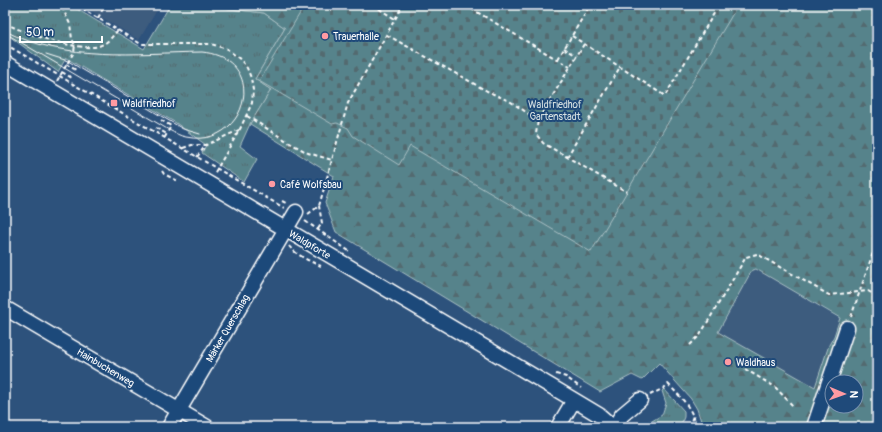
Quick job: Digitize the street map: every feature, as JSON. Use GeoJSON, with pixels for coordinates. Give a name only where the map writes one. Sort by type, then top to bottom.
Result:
{"type":"FeatureCollection","features":[{"type":"Feature","properties":{"kind":"street","name":"Waldpforte"},"geometry":{"type":"LineString","coordinates":[[5,63],[290,232],[579,395],[598,415],[614,427]]}},
{"type":"Feature","properties":{"kind":"street","name":"Märker Querschlag"},"geometry":{"type":"LineString","coordinates":[[169,427],[290,232],[298,216]]}},
{"type":"Feature","properties":{"kind":"street","name":"Hainbuchenweg"},"geometry":{"type":"LineString","coordinates":[[5,308],[207,427]]}},
{"type":"Feature","properties":{"kind":"street"},"geometry":{"type":"LineString","coordinates":[[814,427],[847,328]]}},
{"type":"Feature","properties":{"kind":"street"},"geometry":{"type":"LineString","coordinates":[[558,427],[579,395]]}},
{"type":"Feature","properties":{"kind":"street"},"geometry":{"type":"LineString","coordinates":[[614,427],[622,415],[640,400]]}},
{"type":"Feature","properties":{"kind":"path"},"geometry":{"type":"LineString","coordinates":[[51,90],[74,52],[75,45],[72,39],[70,24],[61,5]]}},
{"type":"Feature","properties":{"kind":"path"},"geometry":{"type":"LineString","coordinates":[[76,5],[142,44],[207,44],[219,46],[231,52],[244,64],[251,78],[253,97],[247,116],[208,183]]}},
{"type":"Feature","properties":{"kind":"path"},"geometry":{"type":"LineString","coordinates":[[98,18],[105,5]]}},
{"type":"Feature","properties":{"kind":"path"},"geometry":{"type":"LineString","coordinates":[[373,5],[395,19]]}},
{"type":"Feature","properties":{"kind":"path"},"geometry":{"type":"LineString","coordinates":[[318,229],[322,223],[319,206],[348,103],[403,5]]}},
{"type":"Feature","properties":{"kind":"path"},"geometry":{"type":"LineString","coordinates":[[465,5],[570,67]]}},
{"type":"Feature","properties":{"kind":"path"},"geometry":{"type":"LineString","coordinates":[[558,59],[590,5]]}},
{"type":"Feature","properties":{"kind":"path"},"geometry":{"type":"LineString","coordinates":[[572,36],[665,96],[719,5]]}},
{"type":"Feature","properties":{"kind":"path"},"geometry":{"type":"LineString","coordinates":[[5,23],[35,36],[83,47],[98,46],[110,40],[118,30]]}},
{"type":"Feature","properties":{"kind":"path"},"geometry":{"type":"LineString","coordinates":[[387,35],[488,91],[511,102],[538,120]]}},
{"type":"Feature","properties":{"kind":"path"},"geometry":{"type":"LineString","coordinates":[[5,44],[164,139],[183,148],[298,216],[351,252]]}},
{"type":"Feature","properties":{"kind":"path"},"geometry":{"type":"LineString","coordinates":[[584,44],[538,120],[536,134],[543,143],[627,192]]}},
{"type":"Feature","properties":{"kind":"path"},"geometry":{"type":"LineString","coordinates":[[564,48],[577,56]]}},
{"type":"Feature","properties":{"kind":"path"},"geometry":{"type":"LineString","coordinates":[[66,64],[76,70]]}},
{"type":"Feature","properties":{"kind":"path"},"geometry":{"type":"LineString","coordinates":[[567,157],[620,67]]}},
{"type":"Feature","properties":{"kind":"path"},"geometry":{"type":"LineString","coordinates":[[62,72],[72,78]]}},
{"type":"Feature","properties":{"kind":"path"},"geometry":{"type":"LineString","coordinates":[[247,116],[308,153],[332,160]]}},
{"type":"Feature","properties":{"kind":"path"},"geometry":{"type":"LineString","coordinates":[[161,120],[171,126],[164,139]]}},
{"type":"Feature","properties":{"kind":"path"},"geometry":{"type":"LineString","coordinates":[[156,128],[167,134]]}},
{"type":"Feature","properties":{"kind":"path"},"geometry":{"type":"LineString","coordinates":[[197,157],[206,146],[240,129]]}},
{"type":"Feature","properties":{"kind":"path"},"geometry":{"type":"LineString","coordinates":[[183,148],[192,144],[206,146]]}},
{"type":"Feature","properties":{"kind":"path"},"geometry":{"type":"LineString","coordinates":[[281,207],[284,202],[282,201]]}},
{"type":"Feature","properties":{"kind":"path"},"geometry":{"type":"LineString","coordinates":[[298,216],[307,214],[319,206]]}},
{"type":"Feature","properties":{"kind":"path"},"geometry":{"type":"LineString","coordinates":[[290,232],[298,216]]}},
{"type":"Feature","properties":{"kind":"path"},"geometry":{"type":"LineString","coordinates":[[847,328],[877,241]]}},
{"type":"Feature","properties":{"kind":"path"},"geometry":{"type":"LineString","coordinates":[[690,345],[700,335],[746,257],[757,254],[829,295],[868,291],[877,296]]}},
{"type":"Feature","properties":{"kind":"path"},"geometry":{"type":"LineString","coordinates":[[745,369],[776,387],[794,407]]}},
{"type":"Feature","properties":{"kind":"path"},"geometry":{"type":"LineString","coordinates":[[553,373],[566,377],[579,395]]}},
{"type":"Feature","properties":{"kind":"path"},"geometry":{"type":"LineString","coordinates":[[640,400],[664,388],[668,384],[688,405],[697,427]]}},
{"type":"Feature","properties":{"kind":"path"},"geometry":{"type":"LineString","coordinates":[[689,427],[693,415]]}},
{"type":"Feature","properties":{"kind":"shaded area"},"geometry":{"type":"Polygon","coordinates":[[[81,5],[160,5],[139,40],[81,5]]]}},
{"type":"Feature","properties":{"kind":"shaded area"},"geometry":{"type":"Polygon","coordinates":[[[756,269],[840,319],[829,345],[815,387],[718,332],[752,270],[756,269]]]}},
{"type":"Feature","properties":{"kind":"green space"},"geometry":{"type":"Polygon","coordinates":[[[5,5],[70,5],[144,49],[170,5],[197,5],[264,13],[285,28],[255,79],[271,90],[250,124],[240,146],[257,159],[244,182],[202,153],[206,145],[176,123],[66,58],[58,72],[5,33],[5,5]]]}},
{"type":"Feature","properties":{"kind":"green space"},"geometry":{"type":"Polygon","coordinates":[[[197,5],[877,5],[877,427],[703,427],[697,409],[691,399],[659,363],[642,380],[632,375],[600,392],[336,232],[325,203],[334,176],[250,124],[271,90],[255,79],[285,28],[264,13],[197,5]],[[756,269],[752,270],[718,332],[815,387],[840,318],[756,269]]]}},
{"type":"Feature","properties":{"kind":"green space","name":"Waldfriedhof Gartenstadt"},"geometry":{"type":"Polygon","coordinates":[[[305,5],[738,5],[591,252],[410,146],[399,165],[353,136],[348,128],[337,123],[332,124],[259,81],[305,5]]]}},
{"type":"Feature","properties":{"kind":"green space"},"geometry":{"type":"Polygon","coordinates":[[[664,389],[684,411],[684,417],[680,427],[624,427],[626,424],[652,421],[662,415],[666,403],[662,391],[664,389]]]}},
{"type":"Feature","properties":{"kind":"tram line"},"geometry":{"type":"LineString","coordinates":[[5,31],[28,41],[52,48],[77,52],[102,54],[202,52],[224,58],[237,70],[243,85],[243,102],[236,118],[224,130],[207,137],[184,137],[169,130],[5,33]]}},
{"type":"Feature","properties":{"kind":"tram line"},"geometry":{"type":"LineString","coordinates":[[46,54],[68,61],[183,129],[200,134]]}},
{"type":"Feature","properties":{"kind":"place","name":"Trauerhalle"},"geometry":{"type":"Point","coordinates":[325,36]}},
{"type":"Feature","properties":{"kind":"place","name":"Waldfriedhof"},"geometry":{"type":"Point","coordinates":[114,103]}},
{"type":"Feature","properties":{"kind":"place","name":"Café Wolfsbau"},"geometry":{"type":"Point","coordinates":[272,184]}},
{"type":"Feature","properties":{"kind":"place","name":"Waldhaus"},"geometry":{"type":"Point","coordinates":[728,362]}}]}
